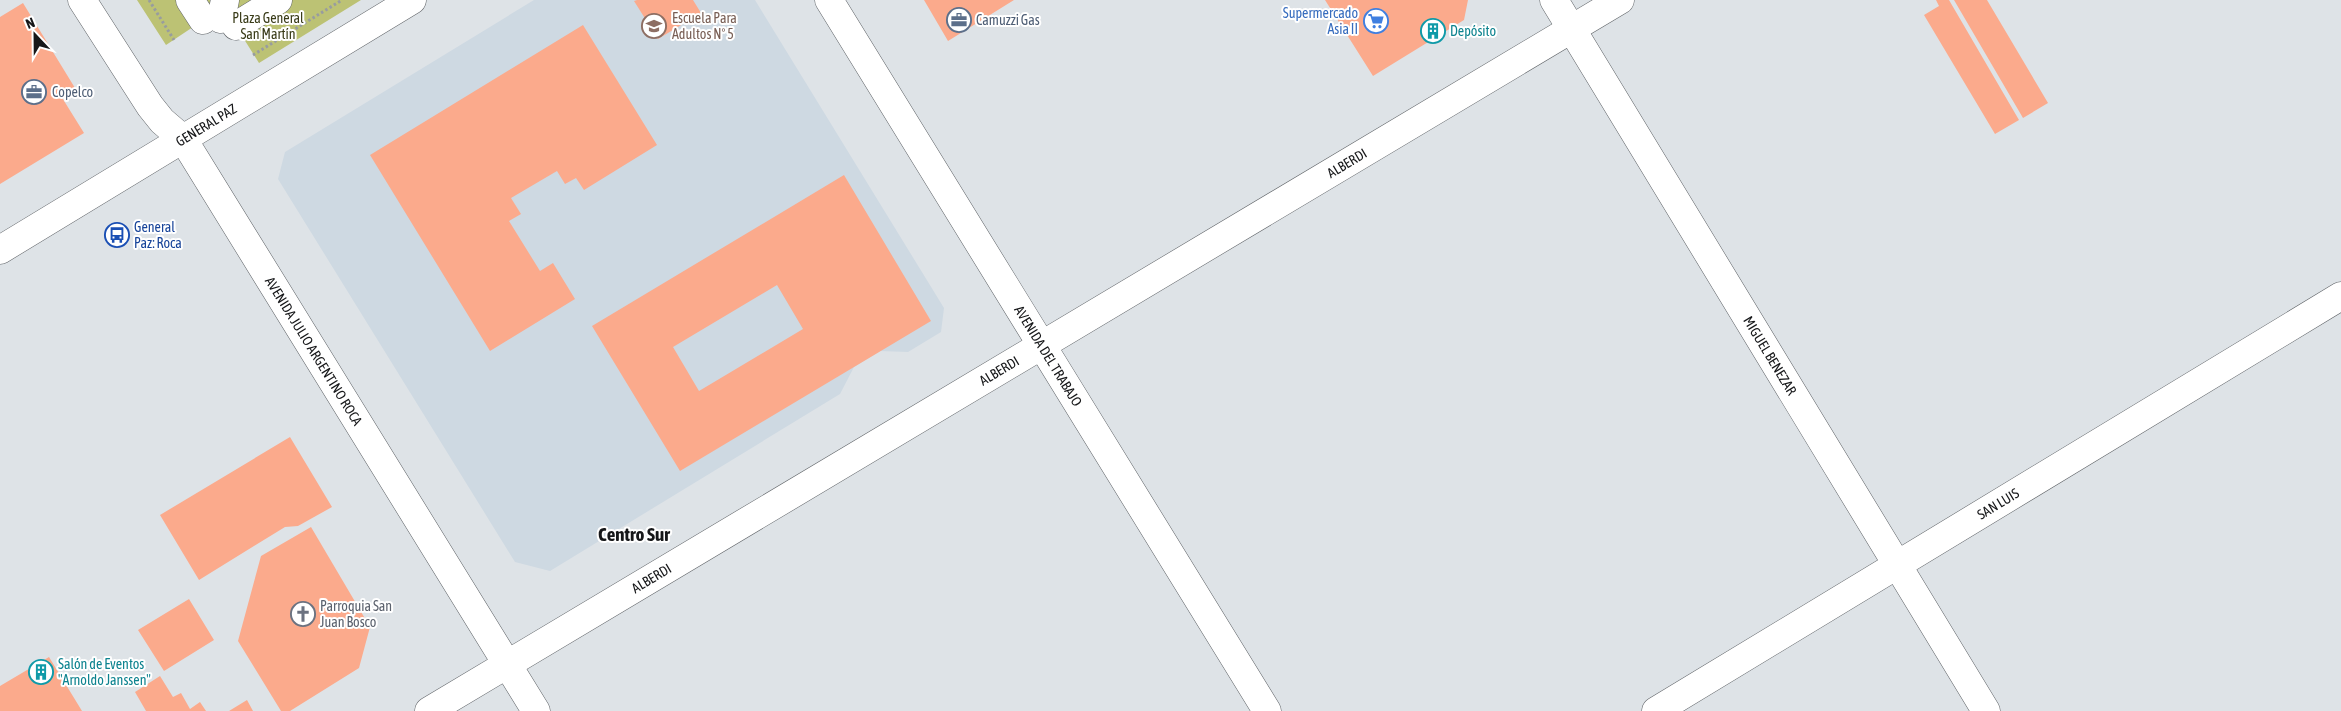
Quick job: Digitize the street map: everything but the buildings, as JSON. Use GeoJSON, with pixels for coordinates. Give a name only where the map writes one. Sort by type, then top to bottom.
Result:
{"type":"FeatureCollection","features":[{"type":"Feature","properties":{"kind":"street","name":"AVENIDA JULIO ARGENTINO ROCA"},"geometry":{"type":"LineString","coordinates":[[82,0],[150,106],[162,121],[183,139],[536,711]]}},
{"type":"Feature","properties":{"kind":"street"},"geometry":{"type":"LineString","coordinates":[[215,13],[278,0]]}},
{"type":"Feature","properties":{"kind":"street","name":"GENERAL PAZ"},"geometry":{"type":"LineString","coordinates":[[0,250],[412,0]]}},
{"type":"Feature","properties":{"kind":"street","name":"AVENIDA DEL TRABAJO"},"geometry":{"type":"LineString","coordinates":[[829,0],[1268,711]]}},
{"type":"Feature","properties":{"kind":"street","name":"MIGUEL BENEZAR"},"geometry":{"type":"LineString","coordinates":[[1554,0],[1986,711]]}},
{"type":"Feature","properties":{"kind":"street","name":"ALBERDI"},"geometry":{"type":"LineString","coordinates":[[429,711],[1620,0]]}},
{"type":"Feature","properties":{"kind":"street","name":"SAN LUIS"},"geometry":{"type":"LineString","coordinates":[[1656,711],[2341,296]]}},
{"type":"Feature","properties":{"kind":"path"},"geometry":{"type":"LineString","coordinates":[[149,0],[174,40]]}},
{"type":"Feature","properties":{"kind":"path"},"geometry":{"type":"LineString","coordinates":[[253,55],[342,0]]}},
{"type":"Feature","properties":{"kind":"shaded area"},"geometry":{"type":"Polygon","coordinates":[[[534,0],[755,0],[944,308],[941,332],[908,352],[880,351],[854,367],[840,394],[550,571],[515,562],[278,179],[285,152],[534,0]]]}},
{"type":"Feature","properties":{"kind":"green space","name":"Plaza General San Martín"},"geometry":{"type":"Polygon","coordinates":[[[137,0],[361,0],[259,63],[232,20],[208,17],[166,45],[137,0]]]}},
{"type":"Feature","properties":{"kind":"place","name":"Camuzzi Gas"},"geometry":{"type":"Point","coordinates":[959,20]}},
{"type":"Feature","properties":{"kind":"place","name":"Supermercado Asia II"},"geometry":{"type":"Point","coordinates":[1376,21]}},
{"type":"Feature","properties":{"kind":"place","name":"Escuela Para Adultos N° 5"},"geometry":{"type":"Point","coordinates":[654,26]}},
{"type":"Feature","properties":{"kind":"place","name":"Depósito"},"geometry":{"type":"Point","coordinates":[1433,31]}},
{"type":"Feature","properties":{"kind":"place","name":"Copelco"},"geometry":{"type":"Point","coordinates":[34,92]}},
{"type":"Feature","properties":{"kind":"place","name":"General Paz: Roca"},"geometry":{"type":"Point","coordinates":[117,235]}},
{"type":"Feature","properties":{"kind":"place","name":"Parroquia San Juan Bosco"},"geometry":{"type":"Point","coordinates":[303,614]}},
{"type":"Feature","properties":{"kind":"place","name":"Salón de Eventos \"Arnoldo Janssen\""},"geometry":{"type":"Point","coordinates":[41,672]}},
{"type":"Feature","properties":{"kind":"district","name":"Centro Sur"},"geometry":{"type":"Point","coordinates":[634,534]}}]}
